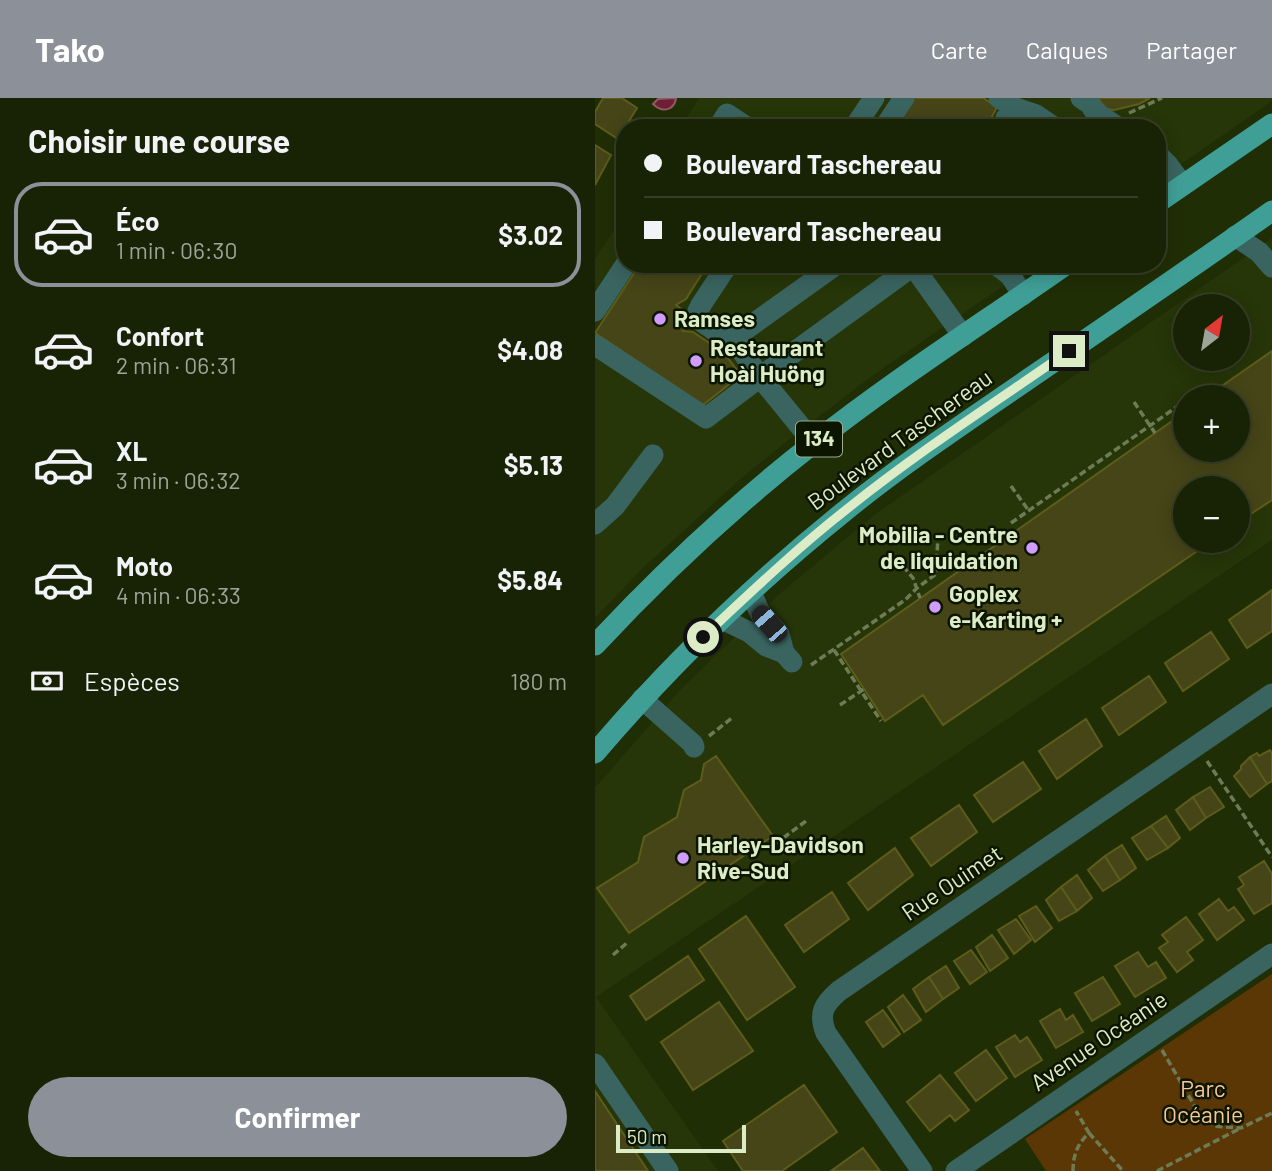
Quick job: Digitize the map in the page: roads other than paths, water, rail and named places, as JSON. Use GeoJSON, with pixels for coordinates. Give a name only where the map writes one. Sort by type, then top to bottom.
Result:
{"type":"FeatureCollection","features":[{"type":"Feature","properties":{"kind":"main road"},"geometry":{"type":"LineString","coordinates":[[1166,197],[1272,124]]}},
{"type":"Feature","properties":{"kind":"main road","name":"Boulevard Taschereau"},"geometry":{"type":"LineString","coordinates":[[595,753],[680,659],[819,531],[898,470],[1235,236],[1272,214]]}},
{"type":"Feature","properties":{"kind":"main road","name":"Boulevard Taschereau"},"geometry":{"type":"LineString","coordinates":[[595,645],[734,509],[814,443],[879,394],[1054,273]]}},
{"type":"Feature","properties":{"kind":"street"},"geometry":{"type":"LineString","coordinates":[[859,119],[874,98]]}},
{"type":"Feature","properties":{"kind":"street"},"geometry":{"type":"LineString","coordinates":[[890,119],[904,98]]}},
{"type":"Feature","properties":{"kind":"street"},"geometry":{"type":"LineString","coordinates":[[1081,98],[1090,104],[1095,112],[1116,119]]}},
{"type":"Feature","properties":{"kind":"street"},"geometry":{"type":"LineString","coordinates":[[1001,116],[1036,115],[1042,119]]}},
{"type":"Feature","properties":{"kind":"street"},"geometry":{"type":"LineString","coordinates":[[1166,163],[1183,186]]}},
{"type":"Feature","properties":{"kind":"street"},"geometry":{"type":"LineString","coordinates":[[1235,236],[1259,252],[1272,267]]}},
{"type":"Feature","properties":{"kind":"street"},"geometry":{"type":"LineString","coordinates":[[595,311],[621,273]]}},
{"type":"Feature","properties":{"kind":"street"},"geometry":{"type":"LineString","coordinates":[[722,273],[701,305],[698,319],[739,347],[814,443]]}},
{"type":"Feature","properties":{"kind":"street"},"geometry":{"type":"LineString","coordinates":[[733,344],[741,332],[816,273]]}},
{"type":"Feature","properties":{"kind":"street"},"geometry":{"type":"LineString","coordinates":[[595,345],[706,418],[902,273]]}},
{"type":"Feature","properties":{"kind":"street"},"geometry":{"type":"LineString","coordinates":[[919,273],[963,336]]}},
{"type":"Feature","properties":{"kind":"street"},"geometry":{"type":"LineString","coordinates":[[1007,273],[1023,295]]}},
{"type":"Feature","properties":{"kind":"street"},"geometry":{"type":"LineString","coordinates":[[595,524],[615,506],[653,455]]}},
{"type":"Feature","properties":{"kind":"street"},"geometry":{"type":"LineString","coordinates":[[722,619],[750,632],[766,646],[796,660],[779,634],[760,613],[751,592]]}},
{"type":"Feature","properties":{"kind":"street","name":"Rue Ouimet"},"geometry":{"type":"LineString","coordinates":[[922,1171],[826,1032],[822,1014],[827,1004],[839,991],[1272,695]]}},
{"type":"Feature","properties":{"kind":"street"},"geometry":{"type":"LineString","coordinates":[[642,699],[694,747]]}},
{"type":"Feature","properties":{"kind":"street","name":"Avenue Océanie"},"geometry":{"type":"LineString","coordinates":[[956,1171],[1272,954]]}},
{"type":"Feature","properties":{"kind":"street"},"geometry":{"type":"LineString","coordinates":[[595,1064],[668,1171]]}},
{"type":"Feature","properties":{"kind":"place","name":"Ramses"},"geometry":{"type":"Point","coordinates":[660,319]}},
{"type":"Feature","properties":{"kind":"place","name":"Restaurant Hoài Huöng"},"geometry":{"type":"Point","coordinates":[696,361]}},
{"type":"Feature","properties":{"kind":"place","name":"Mobilia - Centre de liquidation"},"geometry":{"type":"Point","coordinates":[1032,548]}},
{"type":"Feature","properties":{"kind":"place","name":"Goplex e-Karting +"},"geometry":{"type":"Point","coordinates":[935,607]}},
{"type":"Feature","properties":{"kind":"place","name":"Harley-Davidson Rive-Sud"},"geometry":{"type":"Point","coordinates":[683,858]}},
{"type":"Feature","properties":{"kind":"park label","name":"Parc Océanie"},"geometry":{"type":"Point","coordinates":[1203,1102]}}]}
